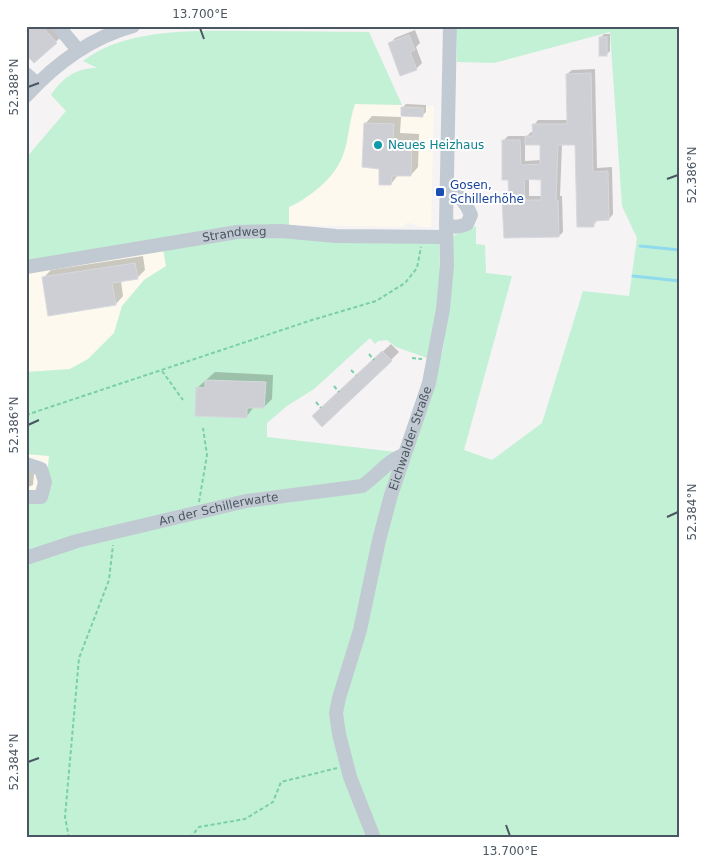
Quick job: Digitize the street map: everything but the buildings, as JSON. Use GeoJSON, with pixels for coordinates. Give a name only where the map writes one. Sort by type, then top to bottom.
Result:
{"type":"FeatureCollection","features":[{"type":"Feature","properties":{"kind":"street"},"geometry":{"type":"LineString","coordinates":[[58,26],[78,50]]}},
{"type":"Feature","properties":{"kind":"street"},"geometry":{"type":"LineString","coordinates":[[26,96],[54,67],[78,50],[109,34],[131,26]]}},
{"type":"Feature","properties":{"kind":"street","name":"Eichwalder Straße"},"geometry":{"type":"LineString","coordinates":[[374,838],[347,766],[336,713],[360,630],[378,540],[404,456],[419,416],[434,362],[445,294],[450,26]]}},
{"type":"Feature","properties":{"kind":"street"},"geometry":{"type":"LineString","coordinates":[[26,74],[37,84]]}},
{"type":"Feature","properties":{"kind":"street","name":"Strandweg"},"geometry":{"type":"LineString","coordinates":[[26,267],[237,232],[281,231],[336,236],[426,236],[467,224],[470,215],[468,206],[455,191],[447,186]]}},
{"type":"Feature","properties":{"kind":"street","name":"An der Schillerwarte"},"geometry":{"type":"LineString","coordinates":[[26,558],[51,548],[246,501],[362,486],[374,478],[395,458],[404,456]]}},
{"type":"Feature","properties":{"kind":"street"},"geometry":{"type":"LineString","coordinates":[[26,464],[41,469],[45,482],[42,497],[26,497]]}},
{"type":"Feature","properties":{"kind":"path"},"geometry":{"type":"LineString","coordinates":[[26,415],[312,320],[376,301],[406,283],[417,268],[420,250],[426,236]]}},
{"type":"Feature","properties":{"kind":"path"},"geometry":{"type":"LineString","coordinates":[[368,354],[374,360]]}},
{"type":"Feature","properties":{"kind":"path"},"geometry":{"type":"LineString","coordinates":[[351,370],[356,376]]}},
{"type":"Feature","properties":{"kind":"path"},"geometry":{"type":"LineString","coordinates":[[162,371],[183,400]]}},
{"type":"Feature","properties":{"kind":"path"},"geometry":{"type":"LineString","coordinates":[[334,386],[339,392]]}},
{"type":"Feature","properties":{"kind":"path"},"geometry":{"type":"LineString","coordinates":[[316,402],[321,408]]}},
{"type":"Feature","properties":{"kind":"path"},"geometry":{"type":"LineString","coordinates":[[197,512],[207,455],[203,428]]}},
{"type":"Feature","properties":{"kind":"path"},"geometry":{"type":"LineString","coordinates":[[69,838],[65,816],[79,658],[109,580],[114,532]]}},
{"type":"Feature","properties":{"kind":"path"},"geometry":{"type":"LineString","coordinates":[[190,838],[199,827],[246,820],[273,802],[281,782],[347,766]]}},
{"type":"Feature","properties":{"kind":"shaded area"},"geometry":{"type":"Polygon","coordinates":[[[355,104],[434,106],[431,227],[420,227],[410,223],[406,223],[403,227],[289,225],[289,207],[299,203],[324,183],[339,164],[355,104]]]}},
{"type":"Feature","properties":{"kind":"shaded area"},"geometry":{"type":"Polygon","coordinates":[[[163,249],[166,266],[144,280],[122,306],[114,333],[88,359],[70,369],[26,372],[26,272],[163,249]]]}},
{"type":"Feature","properties":{"kind":"shaded area"},"geometry":{"type":"Polygon","coordinates":[[[26,454],[49,456],[45,498],[26,499],[26,454]]]}},
{"type":"Feature","properties":{"kind":"green space"},"geometry":{"type":"Polygon","coordinates":[[[457,26],[680,26],[680,838],[26,838],[26,499],[45,498],[49,456],[26,454],[26,372],[70,369],[88,359],[114,333],[122,306],[144,280],[166,266],[163,249],[26,272],[26,158],[66,111],[51,95],[70,75],[89,68],[97,68],[83,61],[101,50],[144,36],[190,31],[369,32],[402,105],[355,104],[345,150],[339,164],[330,177],[317,189],[289,207],[289,225],[439,242],[441,294],[430,359],[396,347],[387,340],[378,341],[375,344],[370,338],[314,389],[287,406],[267,423],[267,437],[396,452],[408,464],[443,350],[447,319],[452,236],[476,226],[476,244],[485,245],[486,273],[512,276],[464,450],[492,460],[542,423],[583,291],[629,296],[637,238],[622,206],[610,32],[494,63],[457,62],[457,26]]]}},
{"type":"Feature","properties":{"kind":"waterway"},"geometry":{"type":"LineString","coordinates":[[640,246],[680,250]]}},
{"type":"Feature","properties":{"kind":"waterway"},"geometry":{"type":"LineString","coordinates":[[633,276],[680,281]]}},
{"type":"Feature","properties":{"kind":"place","name":"Neues Heizhaus"},"geometry":{"type":"Point","coordinates":[378,145]}},
{"type":"Feature","properties":{"kind":"place","name":"Gosen, Schillerhöhe"},"geometry":{"type":"Point","coordinates":[440,192]}}]}
